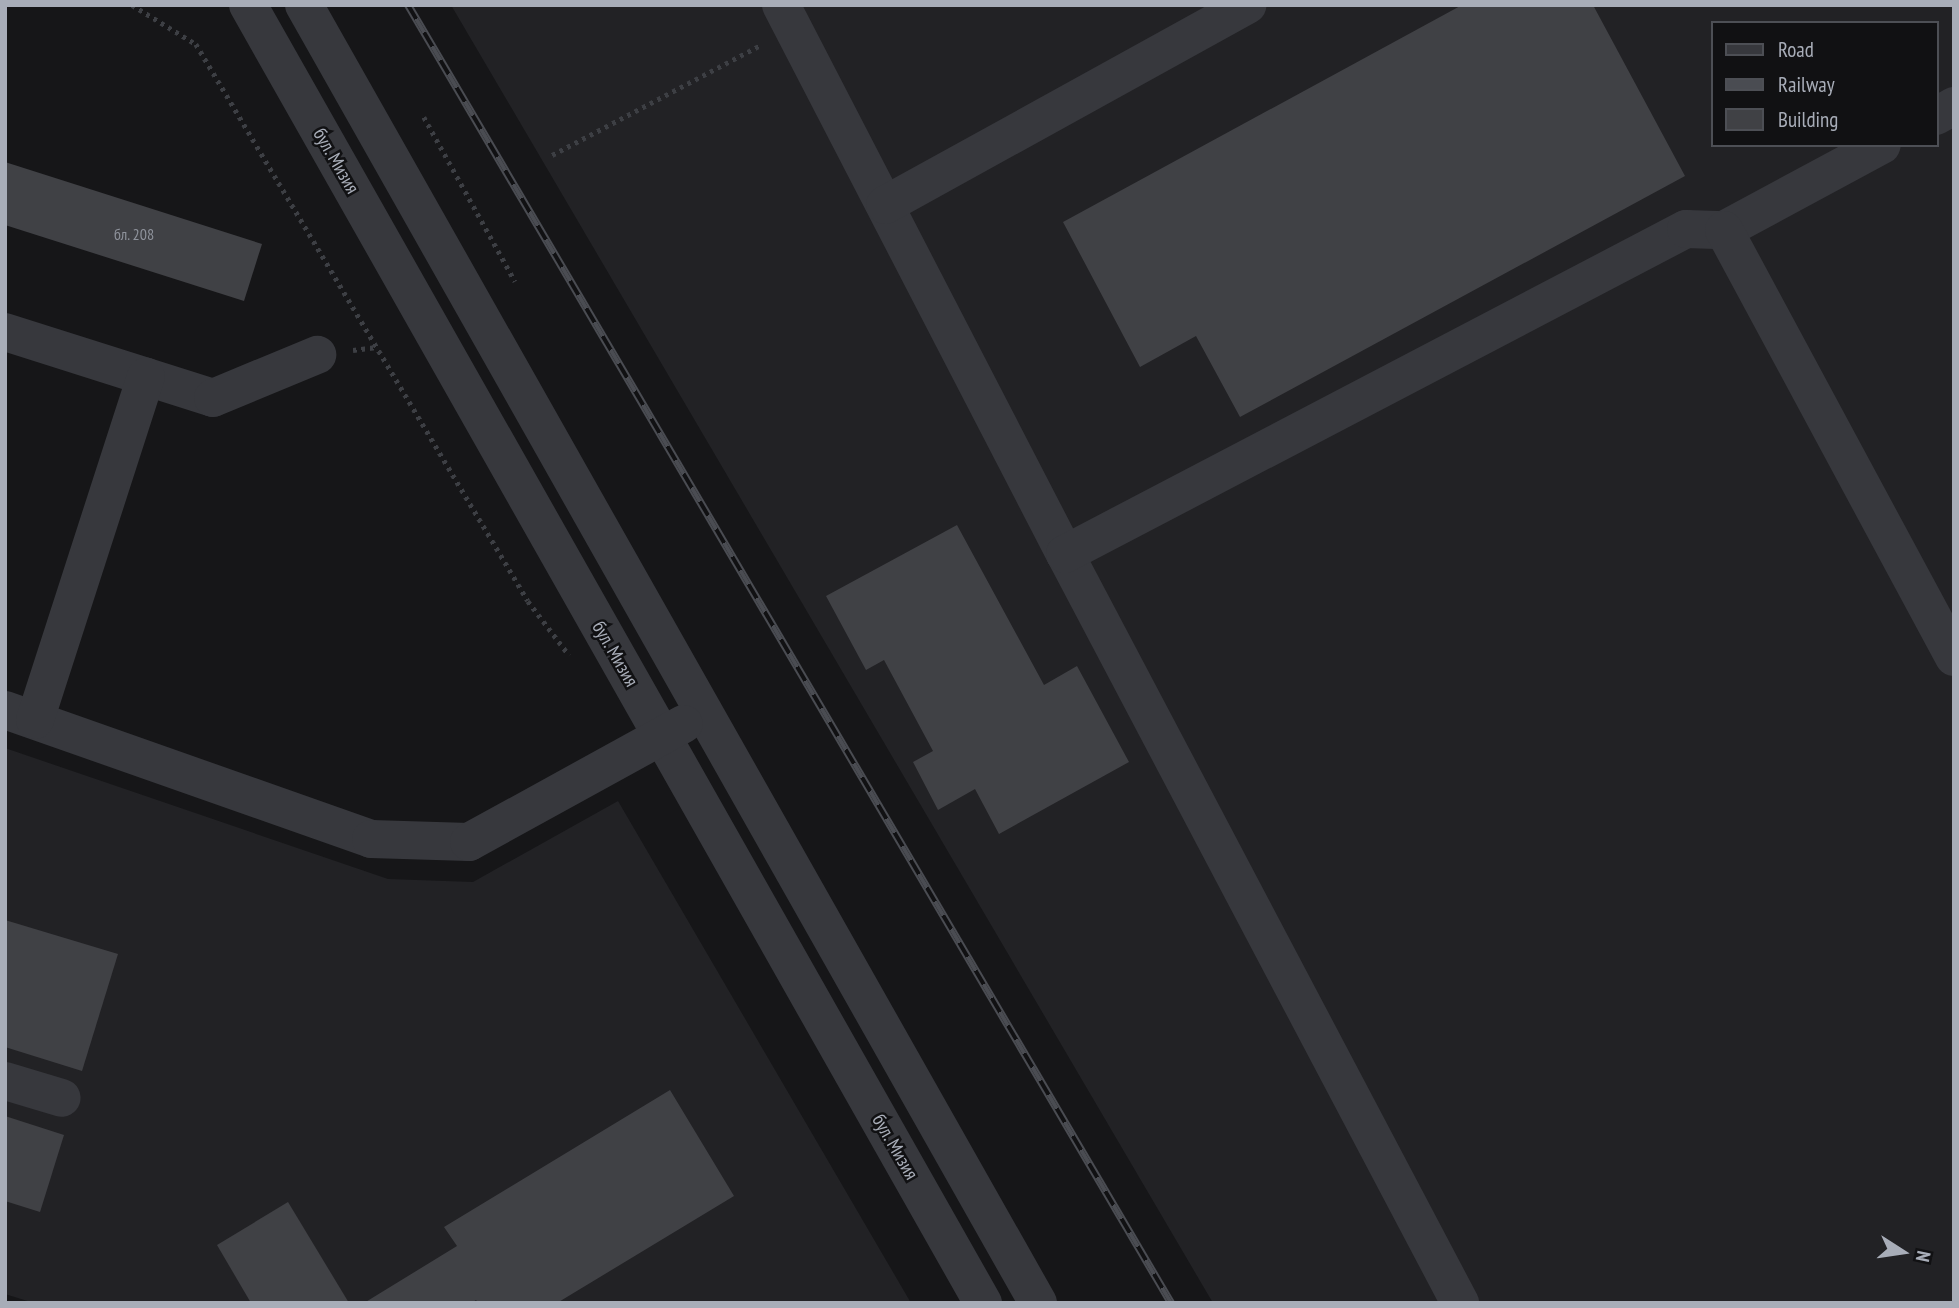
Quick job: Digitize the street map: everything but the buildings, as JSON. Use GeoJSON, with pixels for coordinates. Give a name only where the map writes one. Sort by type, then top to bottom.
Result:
{"type":"FeatureCollection","features":[{"type":"Feature","properties":{"kind":"street","name":"бул. Мизия"},"geometry":{"type":"LineString","coordinates":[[248,5],[983,1303]]}},
{"type":"Feature","properties":{"kind":"street"},"geometry":{"type":"LineString","coordinates":[[304,5],[1038,1303]]}},
{"type":"Feature","properties":{"kind":"street"},"geometry":{"type":"LineString","coordinates":[[885,205],[1248,5]]}},
{"type":"Feature","properties":{"kind":"street"},"geometry":{"type":"LineString","coordinates":[[788,17],[1065,554],[1460,1303]]}},
{"type":"Feature","properties":{"kind":"street"},"geometry":{"type":"LineString","coordinates":[[1938,115],[1954,106]]}},
{"type":"Feature","properties":{"kind":"street"},"geometry":{"type":"LineString","coordinates":[[1065,554],[1686,229],[1724,230],[1878,147]]}},
{"type":"Feature","properties":{"kind":"street"},"geometry":{"type":"LineString","coordinates":[[1724,230],[1954,657]]}},
{"type":"Feature","properties":{"kind":"street"},"geometry":{"type":"LineString","coordinates":[[5,332],[213,398],[317,355]]}},
{"type":"Feature","properties":{"kind":"street"},"geometry":{"type":"LineString","coordinates":[[146,377],[20,715],[371,839],[468,842],[705,713]]}},
{"type":"Feature","properties":{"kind":"street"},"geometry":{"type":"LineString","coordinates":[[5,1081],[62,1098]]}},
{"type":"Feature","properties":{"kind":"path"},"geometry":{"type":"LineString","coordinates":[[132,5],[196,44],[528,601],[575,663]]}},
{"type":"Feature","properties":{"kind":"path"},"geometry":{"type":"LineString","coordinates":[[552,155],[788,17]]}},
{"type":"Feature","properties":{"kind":"path"},"geometry":{"type":"LineString","coordinates":[[424,117],[515,281]]}},
{"type":"Feature","properties":{"kind":"shaded area"},"geometry":{"type":"Polygon","coordinates":[[[451,5],[1954,5],[1954,1303],[1213,1303],[451,5]]]}},
{"type":"Feature","properties":{"kind":"shaded area"},"geometry":{"type":"Polygon","coordinates":[[[5,748],[388,879],[473,882],[618,801],[911,1303],[34,1303],[5,1294],[5,748]]]}},
{"type":"Feature","properties":{"kind":"railway"},"geometry":{"type":"LineString","coordinates":[[408,5],[1171,1303]]}}]}
